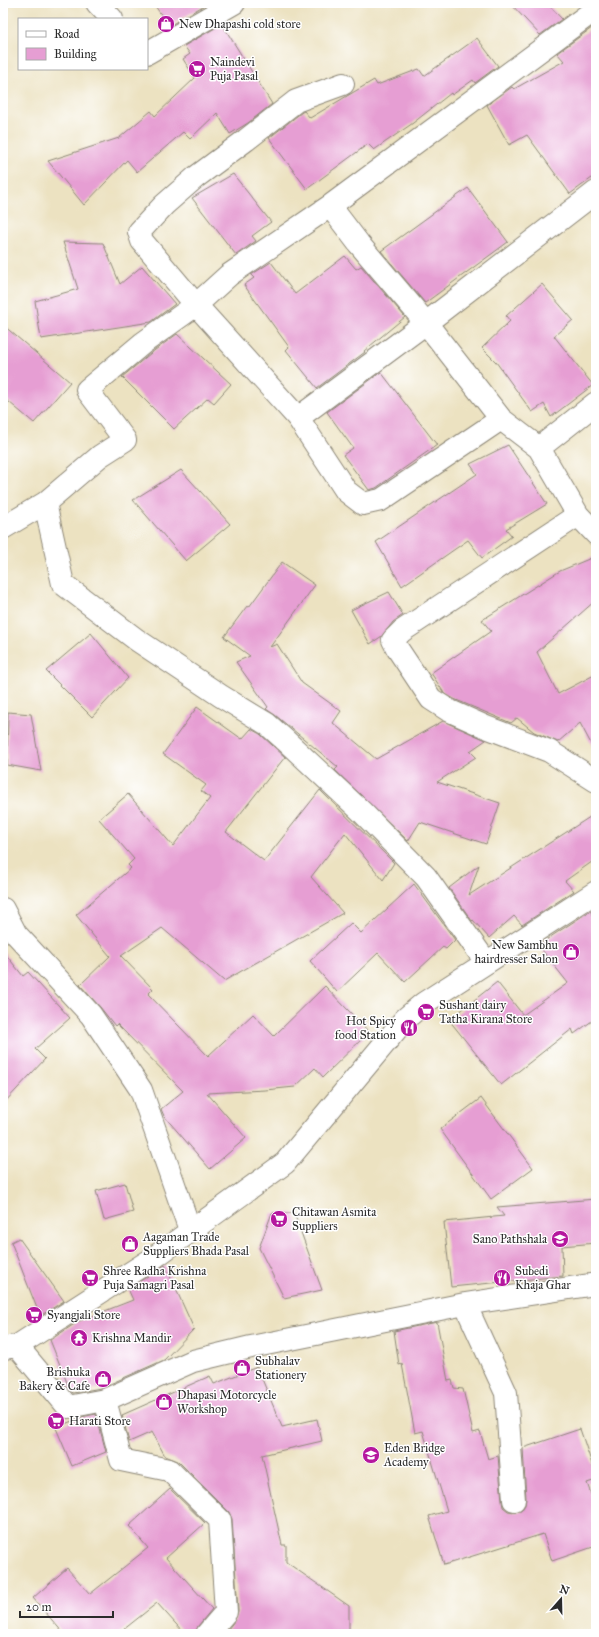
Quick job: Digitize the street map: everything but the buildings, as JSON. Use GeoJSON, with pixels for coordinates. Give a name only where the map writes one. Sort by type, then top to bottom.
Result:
{"type":"FeatureCollection","features":[{"type":"Feature","properties":{"kind":"street"},"geometry":{"type":"LineString","coordinates":[[97,3],[111,18]]}},
{"type":"Feature","properties":{"kind":"street"},"geometry":{"type":"LineString","coordinates":[[148,52],[234,3]]}},
{"type":"Feature","properties":{"kind":"street"},"geometry":{"type":"LineString","coordinates":[[3,528],[45,503],[100,456],[125,440],[87,390],[143,343],[196,305],[229,275],[330,206],[596,9]]}},
{"type":"Feature","properties":{"kind":"street"},"geometry":{"type":"LineString","coordinates":[[343,84],[296,101],[196,177],[164,205],[139,232],[142,241],[196,305],[298,418],[346,491],[363,504],[381,500],[501,419]]}},
{"type":"Feature","properties":{"kind":"street"},"geometry":{"type":"LineString","coordinates":[[298,418],[426,323],[596,192]]}},
{"type":"Feature","properties":{"kind":"street"},"geometry":{"type":"LineString","coordinates":[[330,206],[359,244],[426,323],[501,419],[539,448],[578,515],[596,534]]}},
{"type":"Feature","properties":{"kind":"street"},"geometry":{"type":"LineString","coordinates":[[539,448],[596,403]]}},
{"type":"Feature","properties":{"kind":"street"},"geometry":{"type":"LineString","coordinates":[[45,503],[63,584],[137,640],[221,696],[267,724],[285,740],[361,812],[426,877],[486,962]]}},
{"type":"Feature","properties":{"kind":"street"},"geometry":{"type":"LineString","coordinates":[[578,515],[402,631],[393,640],[431,699],[448,710],[486,727],[549,751],[596,781]]}},
{"type":"Feature","properties":{"kind":"street"},"geometry":{"type":"LineString","coordinates":[[596,892],[424,1003],[405,1019],[285,1163],[190,1230],[152,1259],[10,1347],[68,1406],[105,1400],[193,1361],[251,1347],[465,1304],[596,1284]]}},
{"type":"Feature","properties":{"kind":"street"},"geometry":{"type":"LineString","coordinates":[[3,909],[16,934],[91,1015],[141,1090],[190,1230]]}},
{"type":"Feature","properties":{"kind":"street"},"geometry":{"type":"LineString","coordinates":[[465,1304],[506,1393],[514,1500]]}},
{"type":"Feature","properties":{"kind":"street"},"geometry":{"type":"LineString","coordinates":[[105,1400],[121,1460],[169,1470],[220,1520],[226,1612],[207,1634]]}},
{"type":"Feature","properties":{"kind":"place","name":"New Dhapashi cold store"},"geometry":{"type":"Point","coordinates":[166,24]}},
{"type":"Feature","properties":{"kind":"place","name":"Naindevi Puja Pasal"},"geometry":{"type":"Point","coordinates":[197,69]}},
{"type":"Feature","properties":{"kind":"place","name":"New Sambhu hairdresser Salon"},"geometry":{"type":"Point","coordinates":[571,952]}},
{"type":"Feature","properties":{"kind":"place","name":"Sushant dairy Tatha Kirana Store"},"geometry":{"type":"Point","coordinates":[426,1012]}},
{"type":"Feature","properties":{"kind":"place","name":"Hot Spicy food Station"},"geometry":{"type":"Point","coordinates":[409,1028]}},
{"type":"Feature","properties":{"kind":"place","name":"Chitawan Asmita Suppliers"},"geometry":{"type":"Point","coordinates":[279,1219]}},
{"type":"Feature","properties":{"kind":"place","name":"Sano Pathshala"},"geometry":{"type":"Point","coordinates":[560,1239]}},
{"type":"Feature","properties":{"kind":"place","name":"Aagaman Trade Suppliers Bhada Pasal"},"geometry":{"type":"Point","coordinates":[130,1244]}},
{"type":"Feature","properties":{"kind":"place","name":"Shree Radha Krishna Puja Samagri Pasal"},"geometry":{"type":"Point","coordinates":[90,1278]}},
{"type":"Feature","properties":{"kind":"place","name":"Subedi Khaja Ghar"},"geometry":{"type":"Point","coordinates":[502,1278]}},
{"type":"Feature","properties":{"kind":"place","name":"Syangjali Store"},"geometry":{"type":"Point","coordinates":[34,1315]}},
{"type":"Feature","properties":{"kind":"place","name":"Krishna Mandir"},"geometry":{"type":"Point","coordinates":[79,1338]}},
{"type":"Feature","properties":{"kind":"place","name":"Subhalav Stationery"},"geometry":{"type":"Point","coordinates":[242,1368]}},
{"type":"Feature","properties":{"kind":"place","name":"Brishuka Bakery & Cafe"},"geometry":{"type":"Point","coordinates":[103,1379]}},
{"type":"Feature","properties":{"kind":"place","name":"Dhapasi Motorcycle Workshop"},"geometry":{"type":"Point","coordinates":[164,1402]}},
{"type":"Feature","properties":{"kind":"place","name":"Harati Store"},"geometry":{"type":"Point","coordinates":[56,1421]}},
{"type":"Feature","properties":{"kind":"place","name":"Eden Bridge Academy"},"geometry":{"type":"Point","coordinates":[371,1455]}}]}
